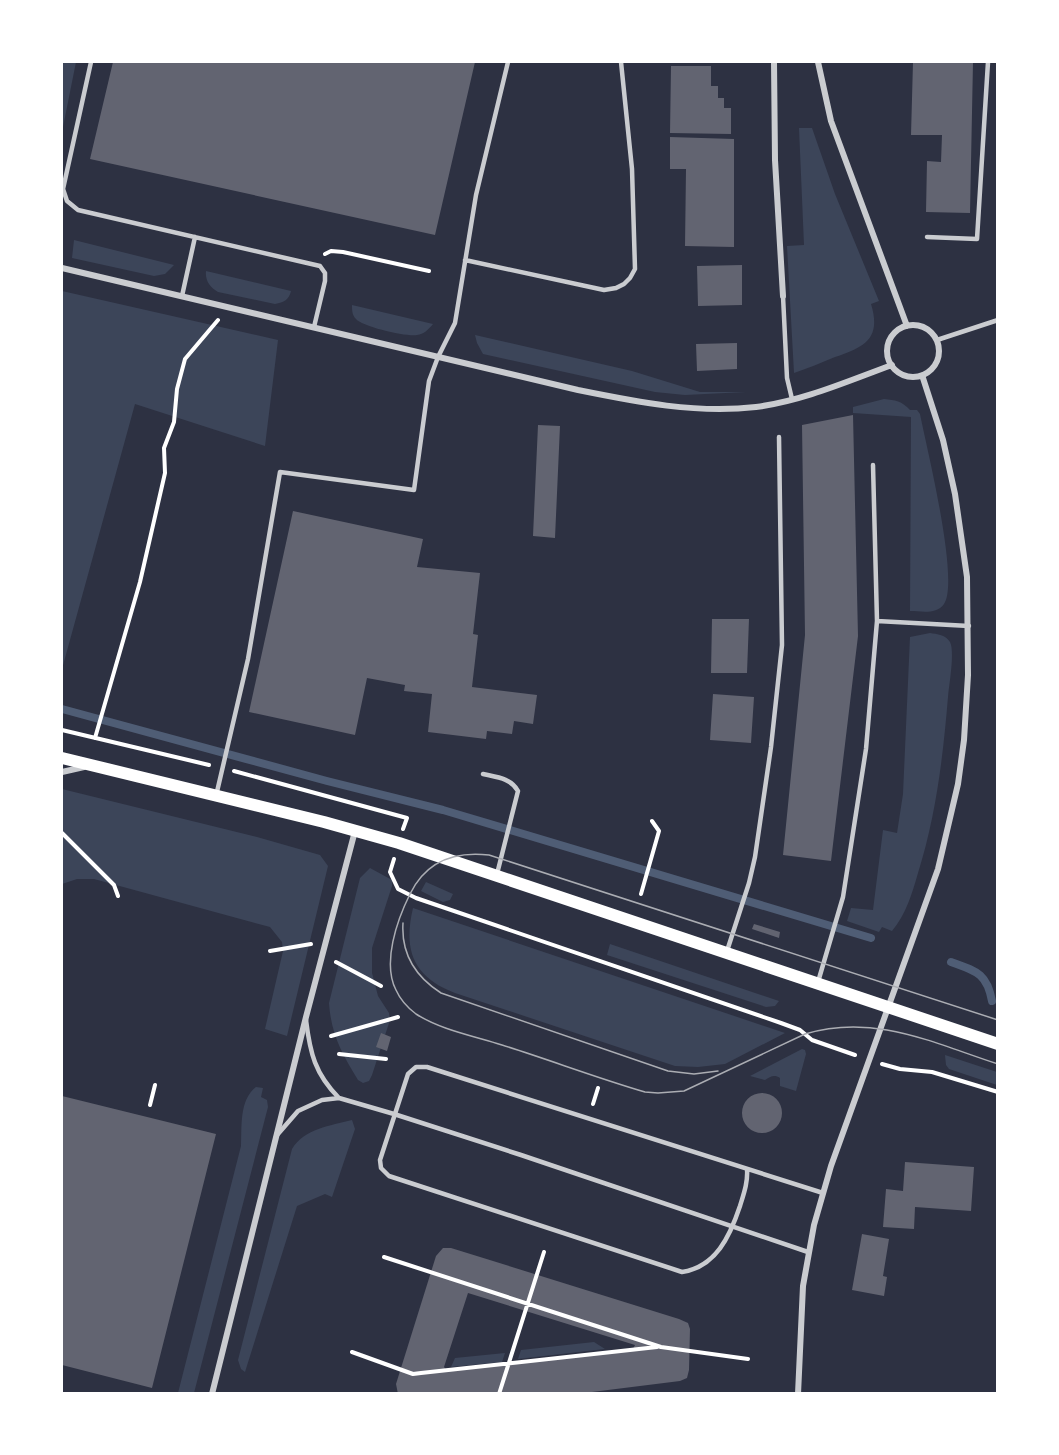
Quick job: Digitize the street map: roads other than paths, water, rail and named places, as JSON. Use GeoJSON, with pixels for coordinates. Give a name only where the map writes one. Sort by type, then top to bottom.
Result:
{"type":"FeatureCollection","features":[{"type":"Feature","properties":{"kind":"main road"},"geometry":{"type":"LineString","coordinates":[[62,758],[355,831],[496,875],[998,1044]]}},
{"type":"Feature","properties":{"kind":"street"},"geometry":{"type":"LineString","coordinates":[[774,62],[775,160],[783,296]]}},
{"type":"Feature","properties":{"kind":"street"},"geometry":{"type":"LineString","coordinates":[[818,62],[831,121],[907,326]]}},
{"type":"Feature","properties":{"kind":"street"},"geometry":{"type":"LineString","coordinates":[[62,268],[578,390],[665,406],[730,409],[758,406],[792,399],[892,365]]}},
{"type":"Feature","properties":{"kind":"street"},"geometry":{"type":"LineString","coordinates":[[914,325],[928,329],[937,340],[939,357],[929,371],[922,375],[905,375],[892,365],[887,350],[889,342],[893,334],[907,326],[914,325]]}},
{"type":"Feature","properties":{"kind":"street"},"geometry":{"type":"LineString","coordinates":[[798,1394],[800,1331],[808,1252],[823,1193],[938,869],[958,784],[964,740],[969,626],[968,577],[955,494],[943,440],[922,375]]}},
{"type":"Feature","properties":{"kind":"street"},"geometry":{"type":"LineString","coordinates":[[62,772],[93,765]]}},
{"type":"Feature","properties":{"kind":"street"},"geometry":{"type":"LineString","coordinates":[[212,1394],[355,831]]}},
{"type":"Feature","properties":{"kind":"lane"},"geometry":{"type":"LineString","coordinates":[[91,62],[66,169],[63,189],[67,201],[78,210],[320,266],[325,273],[326,280],[314,327]]}},
{"type":"Feature","properties":{"kind":"lane"},"geometry":{"type":"LineString","coordinates":[[216,796],[248,659],[280,472],[414,490],[429,381],[455,323],[490,133],[508,62]]}},
{"type":"Feature","properties":{"kind":"lane"},"geometry":{"type":"LineString","coordinates":[[465,260],[604,290],[616,288],[630,279],[635,269],[636,253],[633,229],[632,169],[621,62]]}},
{"type":"Feature","properties":{"kind":"lane"},"geometry":{"type":"LineString","coordinates":[[927,237],[977,239],[988,62]]}},
{"type":"Feature","properties":{"kind":"lane"},"geometry":{"type":"LineString","coordinates":[[182,296],[195,237]]}},
{"type":"Feature","properties":{"kind":"lane"},"geometry":{"type":"LineString","coordinates":[[783,296],[786,368],[792,399]]}},
{"type":"Feature","properties":{"kind":"lane"},"geometry":{"type":"LineString","coordinates":[[937,340],[998,320]]}},
{"type":"Feature","properties":{"kind":"lane"},"geometry":{"type":"LineString","coordinates":[[726,954],[755,857],[771,747],[782,645],[779,437]]}},
{"type":"Feature","properties":{"kind":"lane"},"geometry":{"type":"LineString","coordinates":[[817,984],[839,911],[855,829],[866,749],[877,621],[873,465]]}},
{"type":"Feature","properties":{"kind":"lane"},"geometry":{"type":"LineString","coordinates":[[877,621],[969,626]]}},
{"type":"Feature","properties":{"kind":"lane"},"geometry":{"type":"LineString","coordinates":[[483,774],[514,784],[518,790],[496,875]]}},
{"type":"Feature","properties":{"kind":"lane"},"geometry":{"type":"LineString","coordinates":[[306,1017],[309,1048],[316,1069],[326,1086],[339,1098]]}},
{"type":"Feature","properties":{"kind":"lane"},"geometry":{"type":"LineString","coordinates":[[747,1169],[748,1180],[734,1226],[720,1250],[707,1263],[694,1270],[682,1272],[389,1176],[381,1168],[380,1160],[408,1074],[416,1067],[428,1067],[823,1193]]}},
{"type":"Feature","properties":{"kind":"lane"},"geometry":{"type":"LineString","coordinates":[[276,1136],[298,1111],[322,1100],[339,1098],[394,1114],[808,1252]]}},
{"type":"Feature","properties":{"kind":"waterway"},"geometry":{"type":"LineString","coordinates":[[62,709],[443,810],[871,938]]}},
{"type":"Feature","properties":{"kind":"waterway"},"geometry":{"type":"LineString","coordinates":[[951,962],[979,974],[987,984],[992,1001]]}},
{"type":"Feature","properties":{"kind":"tram line"},"geometry":{"type":"LineString","coordinates":[[998,1020],[489,855],[453,857],[442,861],[424,873],[405,904],[396,929],[391,955],[392,979],[398,993],[410,1009],[426,1020],[645,1092],[684,1091],[805,1034],[830,1028],[855,1027],[903,1033],[998,1064]]}},
{"type":"Feature","properties":{"kind":"tram line"},"geometry":{"type":"LineString","coordinates":[[403,923],[405,945],[412,964],[424,980],[441,993],[668,1071],[694,1074],[718,1071]]}}]}
